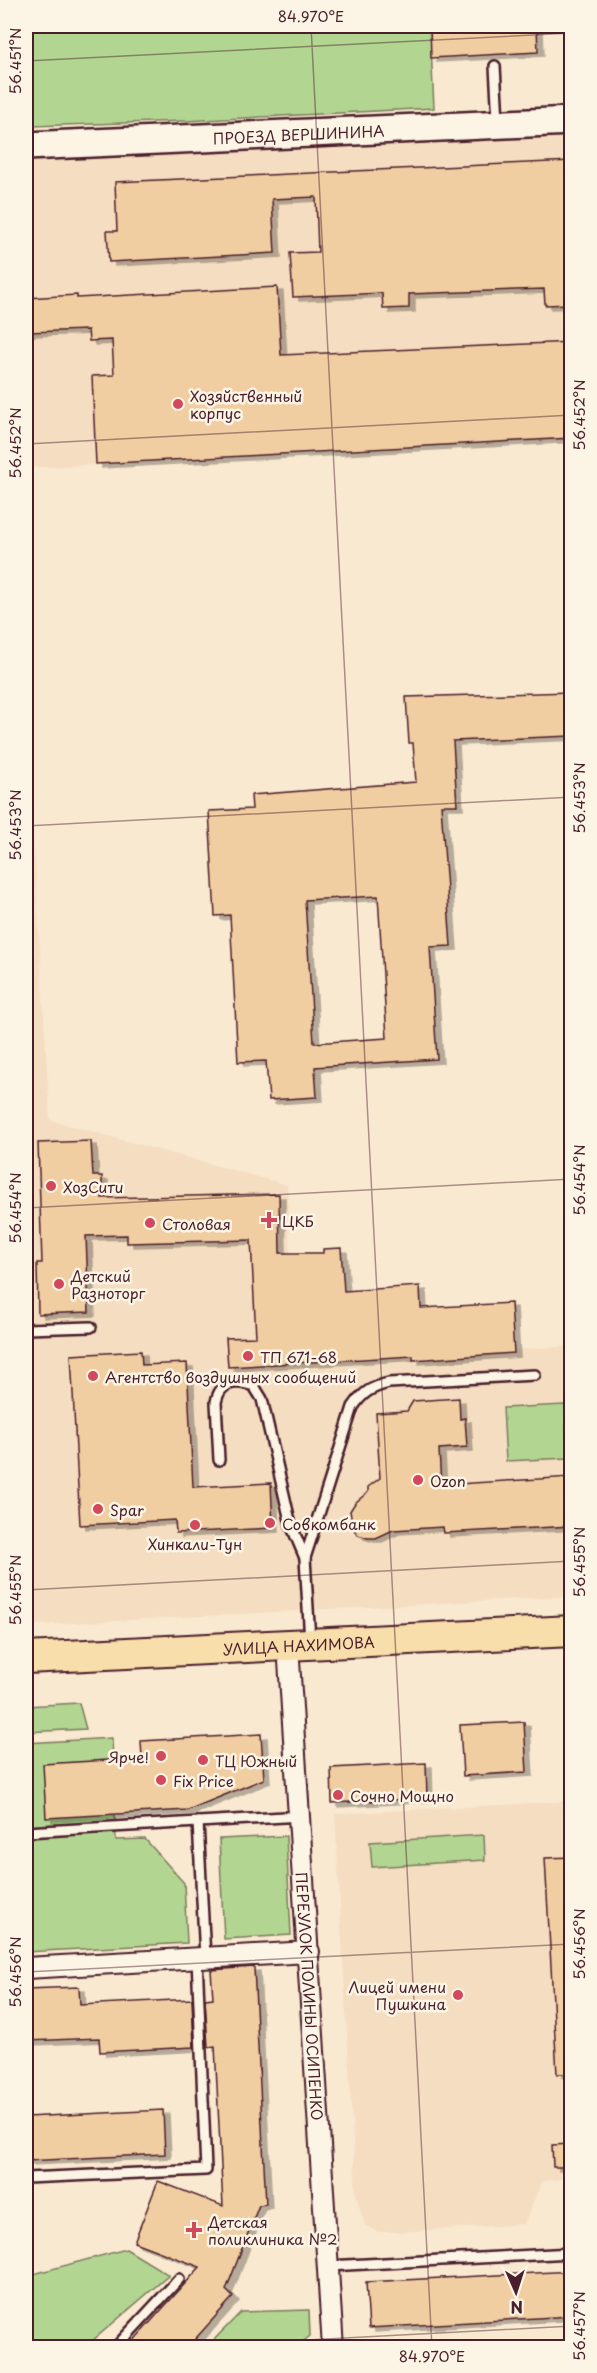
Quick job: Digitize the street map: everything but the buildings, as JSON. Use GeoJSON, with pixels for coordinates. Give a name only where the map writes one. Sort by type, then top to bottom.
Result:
{"type":"FeatureCollection","features":[{"type":"Feature","properties":{"kind":"main road","name":"УЛИЦА НАХИМОВА"},"geometry":{"type":"LineString","coordinates":[[26,1658],[572,1631]]}},
{"type":"Feature","properties":{"kind":"street","name":"ПРОЕЗД ВЕРШИНИНА"},"geometry":{"type":"LineString","coordinates":[[26,146],[572,121]]}},
{"type":"Feature","properties":{"kind":"street","name":"ПЕРЕУЛОК ПОЛИНЫ ОСИПЕНКО"},"geometry":{"type":"LineString","coordinates":[[299,1644],[301,1816],[333,2348]]}},
{"type":"Feature","properties":{"kind":"street"},"geometry":{"type":"LineString","coordinates":[[26,1968],[309,1952]]}},
{"type":"Feature","properties":{"kind":"lane"},"geometry":{"type":"LineString","coordinates":[[495,66],[498,124]]}},
{"type":"Feature","properties":{"kind":"lane"},"geometry":{"type":"LineString","coordinates":[[26,1329],[91,1327]]}},
{"type":"Feature","properties":{"kind":"lane"},"geometry":{"type":"LineString","coordinates":[[299,1644],[305,1558],[353,1407],[360,1396],[374,1386],[389,1383],[535,1375]]}},
{"type":"Feature","properties":{"kind":"lane"},"geometry":{"type":"LineString","coordinates":[[219,1460],[216,1402],[221,1387],[228,1384],[254,1386],[262,1399],[291,1525],[305,1558]]}},
{"type":"Feature","properties":{"kind":"lane"},"geometry":{"type":"LineString","coordinates":[[26,1832],[301,1816]]}},
{"type":"Feature","properties":{"kind":"lane"},"geometry":{"type":"LineString","coordinates":[[26,2178],[206,2170],[198,1822]]}},
{"type":"Feature","properties":{"kind":"lane"},"geometry":{"type":"LineString","coordinates":[[328,2266],[572,2253]]}},
{"type":"Feature","properties":{"kind":"lane"},"geometry":{"type":"LineString","coordinates":[[115,2348],[179,2279]]}},
{"type":"Feature","properties":{"kind":"shaded area"},"geometry":{"type":"Polygon","coordinates":[[[571,131],[571,440],[26,468],[26,162],[571,131]]]}},
{"type":"Feature","properties":{"kind":"shaded area"},"geometry":{"type":"Polygon","coordinates":[[[26,713],[50,1120],[287,1185],[296,1363],[413,1356],[414,1360],[514,1354],[514,1350],[571,1346],[571,1596],[37,1625],[26,1622],[26,713]]]}},
{"type":"Feature","properties":{"kind":"shaded area","name":"Лицей имени Пушкина"},"geometry":{"type":"Polygon","coordinates":[[[571,1801],[571,2178],[542,2181],[524,2224],[378,2232],[365,2225],[356,2195],[335,1814],[571,1801]]]}},
{"type":"Feature","properties":{"kind":"green space"},"geometry":{"type":"Polygon","coordinates":[[[26,26],[430,26],[434,108],[185,121],[32,126],[29,78],[26,78],[26,26]]]}},
{"type":"Feature","properties":{"kind":"green space"},"geometry":{"type":"Polygon","coordinates":[[[565,1405],[568,1458],[506,1461],[503,1408],[565,1405]]]}},
{"type":"Feature","properties":{"kind":"green space"},"geometry":{"type":"Polygon","coordinates":[[[79,1703],[86,1729],[26,1732],[26,1706],[79,1703]]]}},
{"type":"Feature","properties":{"kind":"green space"},"geometry":{"type":"Polygon","coordinates":[[[112,1738],[116,1840],[145,1839],[184,1883],[187,1943],[26,1952],[26,1743],[112,1738]]]}},
{"type":"Feature","properties":{"kind":"green space"},"geometry":{"type":"Polygon","coordinates":[[[484,1835],[485,1860],[372,1867],[370,1842],[484,1835]]]}},
{"type":"Feature","properties":{"kind":"green space"},"geometry":{"type":"Polygon","coordinates":[[[286,1836],[291,1935],[224,1939],[219,1839],[286,1836]]]}},
{"type":"Feature","properties":{"kind":"green space"},"geometry":{"type":"Polygon","coordinates":[[[126,2249],[169,2275],[85,2347],[26,2347],[26,2276],[126,2249]]]}},
{"type":"Feature","properties":{"kind":"green space"},"geometry":{"type":"Polygon","coordinates":[[[309,2310],[310,2336],[296,2347],[207,2347],[241,2312],[309,2310]]]}},
{"type":"Feature","properties":{"kind":"place","name":"Хозяйственный корпус"},"geometry":{"type":"Point","coordinates":[178,404]}},
{"type":"Feature","properties":{"kind":"place","name":"ХозСити"},"geometry":{"type":"Point","coordinates":[51,1186]}},
{"type":"Feature","properties":{"kind":"place","name":"ЦКБ"},"geometry":{"type":"Point","coordinates":[269,1220]}},
{"type":"Feature","properties":{"kind":"place","name":"Столовая"},"geometry":{"type":"Point","coordinates":[150,1223]}},
{"type":"Feature","properties":{"kind":"place","name":"Детский Разноторг"},"geometry":{"type":"Point","coordinates":[59,1284]}},
{"type":"Feature","properties":{"kind":"place","name":"ТП 671-68"},"geometry":{"type":"Point","coordinates":[248,1356]}},
{"type":"Feature","properties":{"kind":"place","name":"Агентство воздушных сообщений"},"geometry":{"type":"Point","coordinates":[93,1376]}},
{"type":"Feature","properties":{"kind":"place","name":"Ozon"},"geometry":{"type":"Point","coordinates":[418,1480]}},
{"type":"Feature","properties":{"kind":"place","name":"Spar"},"geometry":{"type":"Point","coordinates":[98,1509]}},
{"type":"Feature","properties":{"kind":"place","name":"Совкомбанк"},"geometry":{"type":"Point","coordinates":[270,1523]}},
{"type":"Feature","properties":{"kind":"place","name":"Хинкали-Тун"},"geometry":{"type":"Point","coordinates":[195,1525]}},
{"type":"Feature","properties":{"kind":"place","name":"Ярче!"},"geometry":{"type":"Point","coordinates":[161,1756]}},
{"type":"Feature","properties":{"kind":"place","name":"ТЦ Южный"},"geometry":{"type":"Point","coordinates":[203,1760]}},
{"type":"Feature","properties":{"kind":"place","name":"Fix Price"},"geometry":{"type":"Point","coordinates":[161,1780]}},
{"type":"Feature","properties":{"kind":"place","name":"Сочно Мощно"},"geometry":{"type":"Point","coordinates":[338,1795]}},
{"type":"Feature","properties":{"kind":"place","name":"Лицей имени Пушкина"},"geometry":{"type":"Point","coordinates":[458,1995]}},
{"type":"Feature","properties":{"kind":"place","name":"Детская поликлиника №2"},"geometry":{"type":"Point","coordinates":[194,2230]}}]}
